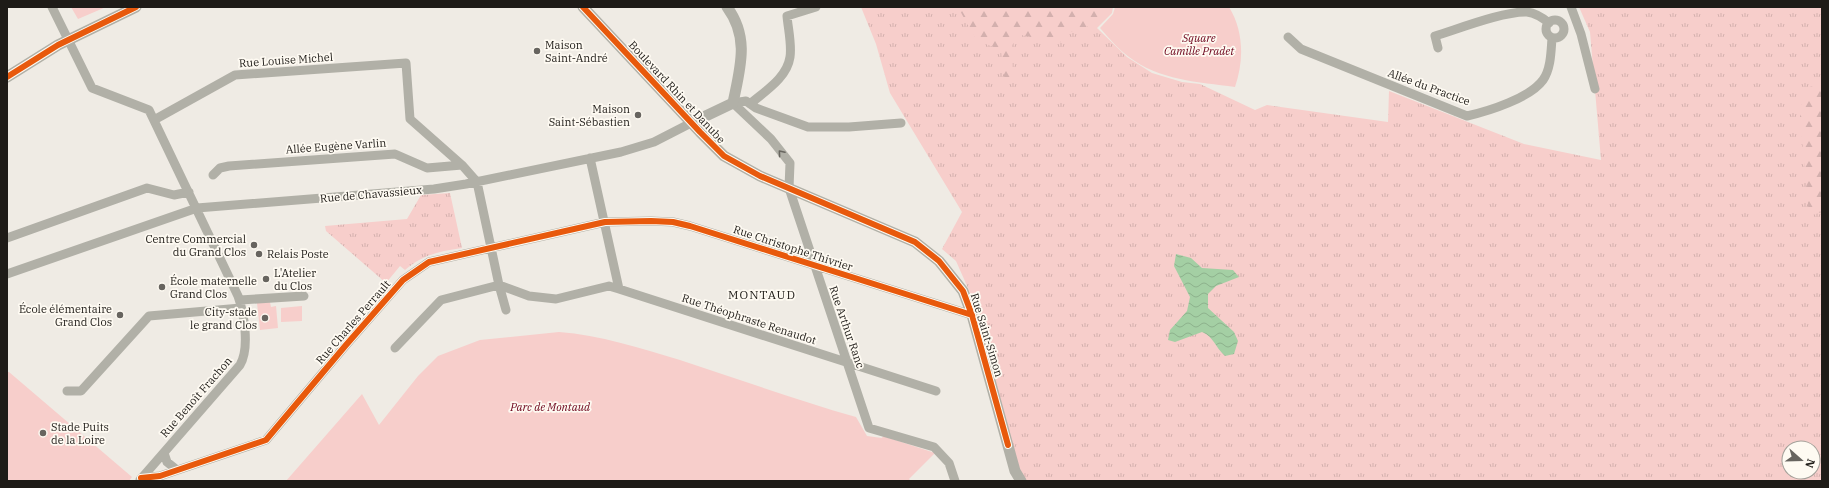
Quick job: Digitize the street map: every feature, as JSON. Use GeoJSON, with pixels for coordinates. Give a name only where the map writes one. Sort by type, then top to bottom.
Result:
{"type":"FeatureCollection","features":[{"type":"Feature","properties":{"kind":"street","name":"Rue Benoît Frachon"},"geometry":{"type":"LineString","coordinates":[[52,7],[92,88],[149,110],[197,208],[240,304],[245,337],[244,358],[164,453],[140,479]]}},
{"type":"Feature","properties":{"kind":"street"},"geometry":{"type":"LineString","coordinates":[[7,77],[68,40],[136,7]]}},
{"type":"Feature","properties":{"kind":"street","name":"Boulevard Rhin et Danube"},"geometry":{"type":"LineString","coordinates":[[583,7],[691,123],[724,156],[760,176],[789,188]]}},
{"type":"Feature","properties":{"kind":"street"},"geometry":{"type":"LineString","coordinates":[[727,7],[739,29],[742,46],[742,61],[733,103]]}},
{"type":"Feature","properties":{"kind":"street"},"geometry":{"type":"LineString","coordinates":[[750,104],[781,77],[788,66],[791,56],[787,16],[816,7]]}},
{"type":"Feature","properties":{"kind":"street"},"geometry":{"type":"LineString","coordinates":[[1571,7],[1581,34],[1595,89]]}},
{"type":"Feature","properties":{"kind":"street"},"geometry":{"type":"LineString","coordinates":[[1438,48],[1435,36],[1509,15],[1528,12],[1542,17],[1549,23]]}},
{"type":"Feature","properties":{"kind":"street"},"geometry":{"type":"LineString","coordinates":[[1549,23],[1558,21],[1563,26]]}},
{"type":"Feature","properties":{"kind":"street"},"geometry":{"type":"LineString","coordinates":[[1563,26],[1576,22]]}},
{"type":"Feature","properties":{"kind":"street"},"geometry":{"type":"LineString","coordinates":[[1549,23],[1546,31],[1552,38],[1557,38],[1562,35],[1563,26]]}},
{"type":"Feature","properties":{"kind":"street","name":"Allée du Practice"},"geometry":{"type":"LineString","coordinates":[[1288,37],[1301,49],[1467,116],[1529,94],[1543,80],[1550,62],[1552,38]]}},
{"type":"Feature","properties":{"kind":"street","name":"Rue Louise Michel"},"geometry":{"type":"LineString","coordinates":[[154,120],[235,75],[406,63],[410,119],[462,165]]}},
{"type":"Feature","properties":{"kind":"street"},"geometry":{"type":"LineString","coordinates":[[733,103],[746,101],[756,108],[808,127],[849,127],[901,123]]}},
{"type":"Feature","properties":{"kind":"street"},"geometry":{"type":"LineString","coordinates":[[733,103],[771,139],[790,163],[789,188]]}},
{"type":"Feature","properties":{"kind":"street","name":"Rue de Chavassieux"},"geometry":{"type":"LineString","coordinates":[[7,274],[197,208],[434,188],[477,182],[620,152],[654,142],[733,103]]}},
{"type":"Feature","properties":{"kind":"street","name":"Allée Eugène Varlin"},"geometry":{"type":"LineString","coordinates":[[213,175],[220,168],[229,166],[395,154],[427,168],[462,165]]}},
{"type":"Feature","properties":{"kind":"street"},"geometry":{"type":"LineString","coordinates":[[590,158],[619,289]]}},
{"type":"Feature","properties":{"kind":"street"},"geometry":{"type":"LineString","coordinates":[[462,165],[477,182],[499,285],[506,310]]}},
{"type":"Feature","properties":{"kind":"street"},"geometry":{"type":"LineString","coordinates":[[7,238],[147,188],[174,195],[189,192]]}},
{"type":"Feature","properties":{"kind":"street","name":"Rue Arthur Ranc"},"geometry":{"type":"LineString","coordinates":[[789,188],[813,264],[869,428],[934,447],[949,463],[956,481]]}},
{"type":"Feature","properties":{"kind":"street","name":"Rue Saint-Simon"},"geometry":{"type":"LineString","coordinates":[[789,188],[914,242],[939,261],[944,267],[963,291],[972,315],[1015,471],[1021,481]]}},
{"type":"Feature","properties":{"kind":"street","name":"Rue Charles Perrault"},"geometry":{"type":"LineString","coordinates":[[140,479],[160,476],[266,440],[403,280],[429,262],[605,222]]}},
{"type":"Feature","properties":{"kind":"street","name":"Rue Christophe Thivrier"},"geometry":{"type":"LineString","coordinates":[[605,222],[674,222],[690,226],[972,315]]}},
{"type":"Feature","properties":{"kind":"street"},"geometry":{"type":"LineString","coordinates":[[395,348],[441,300],[499,285]]}},
{"type":"Feature","properties":{"kind":"street","name":"Rue Théophraste Renaudot"},"geometry":{"type":"LineString","coordinates":[[499,285],[529,296],[556,299],[609,286],[847,364],[936,391]]}},
{"type":"Feature","properties":{"kind":"street"},"geometry":{"type":"LineString","coordinates":[[67,391],[81,391],[149,316],[304,296]]}},
{"type":"Feature","properties":{"kind":"street"},"geometry":{"type":"LineString","coordinates":[[164,453],[167,462],[177,470]]}},
{"type":"Feature","properties":{"kind":"green space"},"geometry":{"type":"Polygon","coordinates":[[[71,7],[106,7],[78,19],[71,7]]]}},
{"type":"Feature","properties":{"kind":"green space"},"geometry":{"type":"Polygon","coordinates":[[[861,7],[1113,7],[1112,13],[1097,28],[1127,57],[1152,73],[1182,82],[1200,84],[1255,110],[1267,105],[1388,122],[1389,91],[1524,144],[1601,160],[1590,32],[1579,7],[1822,7],[1822,481],[1022,481],[1015,471],[983,322],[956,261],[942,249],[962,212],[890,93],[876,44],[861,7]]]}},
{"type":"Feature","properties":{"kind":"green space"},"geometry":{"type":"Polygon","coordinates":[[[958,7],[1111,7],[1104,18],[1098,22],[1063,34],[1060,43],[1021,35],[1012,45],[1013,83],[1005,84],[1001,50],[976,40],[958,7]]]}},
{"type":"Feature","properties":{"kind":"green space","name":"Square Camille Pradet"},"geometry":{"type":"Polygon","coordinates":[[[1115,7],[1229,7],[1238,26],[1241,46],[1240,67],[1235,87],[1179,79],[1153,71],[1129,57],[1117,47],[1100,28],[1113,14],[1115,7]]]}},
{"type":"Feature","properties":{"kind":"green space"},"geometry":{"type":"Polygon","coordinates":[[[1822,85],[1822,212],[1809,216],[1800,117],[1803,88],[1822,85]]]}},
{"type":"Feature","properties":{"kind":"green space"},"geometry":{"type":"Polygon","coordinates":[[[450,193],[462,248],[432,254],[411,265],[405,270],[400,266],[386,283],[326,231],[325,226],[407,219],[421,195],[450,193]]]}},
{"type":"Feature","properties":{"kind":"green space","name":"City-stade le grand Clos"},"geometry":{"type":"Polygon","coordinates":[[[270,302],[271,307],[276,306],[278,328],[260,330],[257,303],[270,302]]]}},
{"type":"Feature","properties":{"kind":"green space"},"geometry":{"type":"Polygon","coordinates":[[[302,306],[302,321],[281,322],[281,308],[302,306]]]}},
{"type":"Feature","properties":{"kind":"green space","name":"Parc de Montaud"},"geometry":{"type":"Polygon","coordinates":[[[559,332],[605,339],[680,360],[790,397],[856,417],[867,436],[882,438],[883,436],[935,453],[909,479],[911,481],[286,481],[362,394],[379,425],[418,376],[438,356],[480,340],[559,332]]]}},
{"type":"Feature","properties":{"kind":"green space","name":"Stade Puits de la Loire"},"geometry":{"type":"Polygon","coordinates":[[[7,372],[9,372],[132,477],[129,481],[7,481],[7,372]]]}},
{"type":"Feature","properties":{"kind":"water"},"geometry":{"type":"Polygon","coordinates":[[[1176,254],[1191,258],[1202,268],[1233,270],[1239,277],[1216,286],[1208,294],[1208,308],[1234,332],[1238,341],[1234,354],[1225,356],[1212,339],[1202,332],[1175,342],[1168,340],[1170,330],[1187,311],[1190,297],[1174,266],[1176,254]]]}},
{"type":"Feature","properties":{"kind":"cycle path"},"geometry":{"type":"LineString","coordinates":[[7,77],[58,45],[136,7]]}},
{"type":"Feature","properties":{"kind":"cycle path"},"geometry":{"type":"LineString","coordinates":[[583,7],[724,156],[760,176],[915,242],[939,261],[963,291],[972,315],[1008,445]]}},
{"type":"Feature","properties":{"kind":"cycle path"},"geometry":{"type":"LineString","coordinates":[[141,478],[160,476],[266,440],[403,280],[429,262],[605,222],[673,222],[690,226],[972,315]]}},
{"type":"Feature","properties":{"kind":"place","name":"Maison Saint-André"},"geometry":{"type":"Point","coordinates":[537,51]}},
{"type":"Feature","properties":{"kind":"place","name":"Maison Saint-Sébastien"},"geometry":{"type":"Point","coordinates":[638,115]}},
{"type":"Feature","properties":{"kind":"place","name":"Centre Commercial du Grand Clos"},"geometry":{"type":"Point","coordinates":[254,245]}},
{"type":"Feature","properties":{"kind":"place","name":"Relais Poste"},"geometry":{"type":"Point","coordinates":[259,254]}},
{"type":"Feature","properties":{"kind":"place","name":"L'Atelier du Clos"},"geometry":{"type":"Point","coordinates":[266,279]}},
{"type":"Feature","properties":{"kind":"place","name":"École maternelle Grand Clos"},"geometry":{"type":"Point","coordinates":[162,287]}},
{"type":"Feature","properties":{"kind":"place","name":"École élémentaire Grand Clos"},"geometry":{"type":"Point","coordinates":[120,315]}},
{"type":"Feature","properties":{"kind":"place","name":"City-stade le grand Clos"},"geometry":{"type":"Point","coordinates":[265,318]}},
{"type":"Feature","properties":{"kind":"place","name":"Stade Puits de la Loire"},"geometry":{"type":"Point","coordinates":[43,433]}},
{"type":"Feature","properties":{"kind":"district","name":"MONTAUD"},"geometry":{"type":"Point","coordinates":[762,295]}}]}
